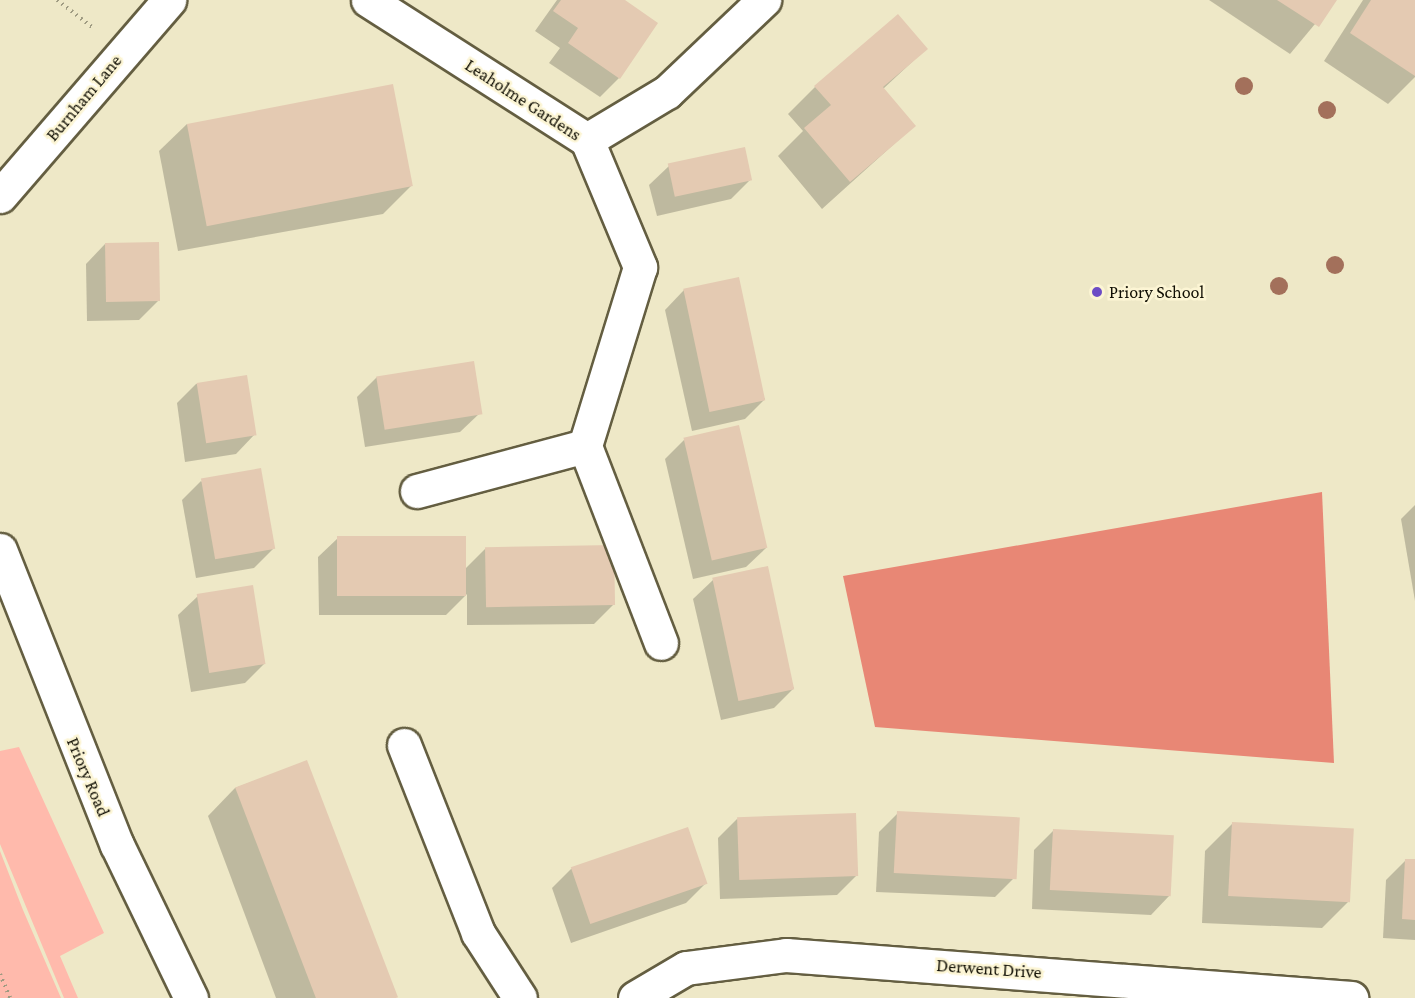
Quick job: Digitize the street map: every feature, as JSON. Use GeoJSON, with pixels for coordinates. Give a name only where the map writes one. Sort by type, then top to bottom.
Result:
{"type":"FeatureCollection","features":[{"type":"Feature","properties":{"kind":"street","name":"Burnham Lane"},"geometry":{"type":"LineString","coordinates":[[0,196],[169,0]]}},
{"type":"Feature","properties":{"kind":"street","name":"Leaholme Gardens"},"geometry":{"type":"LineString","coordinates":[[368,0],[586,140],[640,267],[585,447]]}},
{"type":"Feature","properties":{"kind":"street"},"geometry":{"type":"LineString","coordinates":[[586,140],[667,92],[764,0]]}},
{"type":"Feature","properties":{"kind":"street"},"geometry":{"type":"LineString","coordinates":[[417,491],[585,447],[661,644]]}},
{"type":"Feature","properties":{"kind":"street","name":"Priory Road"},"geometry":{"type":"LineString","coordinates":[[2,566],[117,845],[191,998]]}},
{"type":"Feature","properties":{"kind":"street"},"geometry":{"type":"LineString","coordinates":[[404,745],[478,933],[520,998]]}},
{"type":"Feature","properties":{"kind":"street","name":"Derwent Drive"},"geometry":{"type":"LineString","coordinates":[[635,998],[686,968],[786,955],[1193,991],[1351,998]]}},
{"type":"Feature","properties":{"kind":"path"},"geometry":{"type":"LineString","coordinates":[[0,974],[10,998]]}},
{"type":"Feature","properties":{"kind":"shaded area"},"geometry":{"type":"Polygon","coordinates":[[[1322,492],[1334,763],[875,727],[843,576],[1322,492]]]}},
{"type":"Feature","properties":{"kind":"shaded area"},"geometry":{"type":"Polygon","coordinates":[[[19,747],[104,933],[60,956],[78,998],[64,998],[0,844],[0,751],[19,747]]]}},
{"type":"Feature","properties":{"kind":"shaded area"},"geometry":{"type":"Polygon","coordinates":[[[0,851],[23,910],[61,998],[0,998],[0,851]]]}},
{"type":"Feature","properties":{"kind":"building"},"geometry":{"type":"Polygon","coordinates":[[[561,0],[625,0],[658,23],[620,79],[568,43],[578,28],[553,11],[561,0]]]}},
{"type":"Feature","properties":{"kind":"building"},"geometry":{"type":"Polygon","coordinates":[[[1277,0],[1337,0],[1319,27],[1277,0]]]}},
{"type":"Feature","properties":{"kind":"building"},"geometry":{"type":"Polygon","coordinates":[[[1371,0],[1415,0],[1415,76],[1350,33],[1371,0]]]}},
{"type":"Feature","properties":{"kind":"building"},"geometry":{"type":"Polygon","coordinates":[[[898,14],[928,49],[883,87],[916,126],[850,182],[804,128],[831,105],[814,86],[898,14]]]}},
{"type":"Feature","properties":{"kind":"building"},"geometry":{"type":"Polygon","coordinates":[[[393,84],[413,186],[207,226],[187,124],[393,84]]]}},
{"type":"Feature","properties":{"kind":"building"},"geometry":{"type":"Polygon","coordinates":[[[745,147],[752,180],[675,197],[668,163],[745,147]]]}},
{"type":"Feature","properties":{"kind":"building"},"geometry":{"type":"Polygon","coordinates":[[[159,242],[160,301],[106,302],[105,243],[159,242]]]}},
{"type":"Feature","properties":{"kind":"building"},"geometry":{"type":"Polygon","coordinates":[[[739,277],[765,400],[709,412],[683,289],[739,277]]]}},
{"type":"Feature","properties":{"kind":"building"},"geometry":{"type":"Polygon","coordinates":[[[474,361],[482,414],[385,430],[376,376],[474,361]]]}},
{"type":"Feature","properties":{"kind":"building"},"geometry":{"type":"Polygon","coordinates":[[[247,375],[257,435],[206,443],[197,383],[247,375]]]}},
{"type":"Feature","properties":{"kind":"building"},"geometry":{"type":"Polygon","coordinates":[[[739,425],[767,548],[712,561],[683,438],[739,425]]]}},
{"type":"Feature","properties":{"kind":"building"},"geometry":{"type":"Polygon","coordinates":[[[261,468],[275,549],[215,559],[201,479],[261,468]]]}},
{"type":"Feature","properties":{"kind":"building"},"geometry":{"type":"Polygon","coordinates":[[[337,536],[466,536],[466,596],[337,596],[337,536]]]}},
{"type":"Feature","properties":{"kind":"building"},"geometry":{"type":"Polygon","coordinates":[[[614,545],[615,605],[486,607],[485,547],[614,545]]]}},
{"type":"Feature","properties":{"kind":"building"},"geometry":{"type":"Polygon","coordinates":[[[768,566],[794,689],[738,701],[712,578],[768,566]]]}},
{"type":"Feature","properties":{"kind":"building"},"geometry":{"type":"Polygon","coordinates":[[[253,585],[266,664],[209,673],[197,594],[253,585]]]}},
{"type":"Feature","properties":{"kind":"building"},"geometry":{"type":"Polygon","coordinates":[[[307,760],[398,997],[316,998],[235,788],[307,760]]]}},
{"type":"Feature","properties":{"kind":"building"},"geometry":{"type":"Polygon","coordinates":[[[897,811],[1020,817],[1017,879],[894,873],[897,811]]]}},
{"type":"Feature","properties":{"kind":"building"},"geometry":{"type":"Polygon","coordinates":[[[856,813],[858,876],[739,880],[737,817],[856,813]]]}},
{"type":"Feature","properties":{"kind":"building"},"geometry":{"type":"Polygon","coordinates":[[[1232,822],[1354,828],[1350,902],[1228,896],[1232,822]]]}},
{"type":"Feature","properties":{"kind":"building"},"geometry":{"type":"Polygon","coordinates":[[[688,827],[708,884],[590,924],[571,867],[688,827]]]}},
{"type":"Feature","properties":{"kind":"building"},"geometry":{"type":"Polygon","coordinates":[[[1053,829],[1174,835],[1171,896],[1050,890],[1053,829]]]}},
{"type":"Feature","properties":{"kind":"building"},"geometry":{"type":"Polygon","coordinates":[[[1405,859],[1415,859],[1415,920],[1402,919],[1405,859]]]}},
{"type":"Feature","properties":{"kind":"place","name":"Priory School"},"geometry":{"type":"Point","coordinates":[1097,292]}}]}
